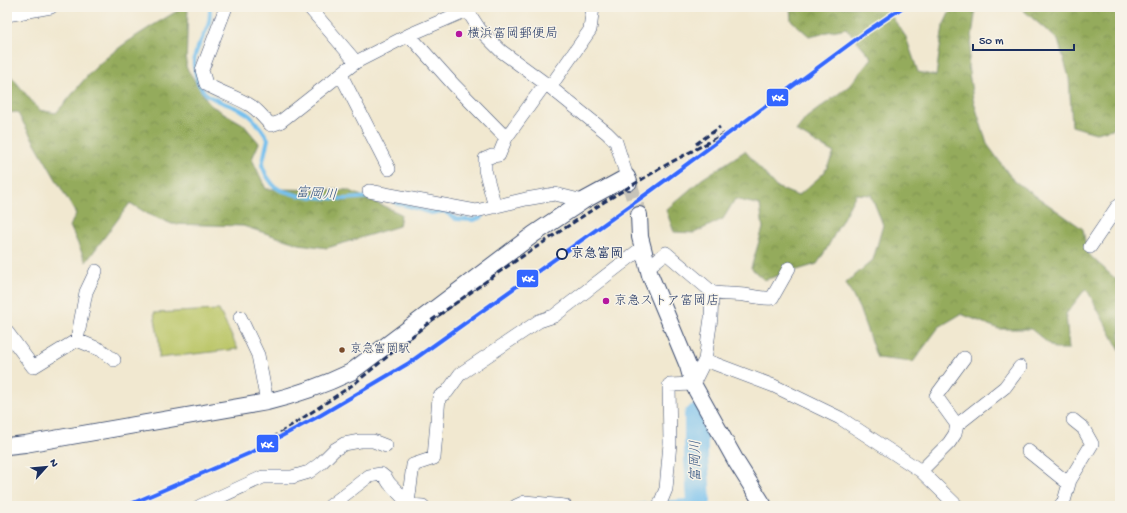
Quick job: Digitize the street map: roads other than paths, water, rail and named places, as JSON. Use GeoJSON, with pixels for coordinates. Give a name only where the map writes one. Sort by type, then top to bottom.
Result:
{"type":"FeatureCollection","features":[{"type":"Feature","properties":{"kind":"street"},"geometry":{"type":"LineString","coordinates":[[7,15],[50,7]]}},
{"type":"Feature","properties":{"kind":"street"},"geometry":{"type":"LineString","coordinates":[[7,446],[267,402],[285,398],[329,383],[351,372],[534,234],[583,201],[628,179],[616,142],[607,133],[548,86],[501,51],[480,30],[466,8],[356,62],[280,122],[271,125],[249,104],[216,90],[206,84],[202,70],[226,7]]}},
{"type":"Feature","properties":{"kind":"street"},"geometry":{"type":"LineString","coordinates":[[309,7],[356,62]]}},
{"type":"Feature","properties":{"kind":"street"},"geometry":{"type":"LineString","coordinates":[[495,207],[485,170],[485,159],[499,155],[506,138],[548,86],[590,30],[593,7]]}},
{"type":"Feature","properties":{"kind":"street"},"geometry":{"type":"LineString","coordinates":[[409,35],[453,84],[506,138]]}},
{"type":"Feature","properties":{"kind":"street"},"geometry":{"type":"LineString","coordinates":[[341,75],[389,169]]}},
{"type":"Feature","properties":{"kind":"street"},"geometry":{"type":"LineString","coordinates":[[368,190],[476,212],[526,199],[555,194],[583,201]]}},
{"type":"Feature","properties":{"kind":"street"},"geometry":{"type":"LineString","coordinates":[[1090,247],[1117,207],[1120,205]]}},
{"type":"Feature","properties":{"kind":"street"},"geometry":{"type":"LineString","coordinates":[[639,215],[640,237],[650,275],[688,366],[693,384],[737,463],[764,506]]}},
{"type":"Feature","properties":{"kind":"street"},"geometry":{"type":"LineString","coordinates":[[408,503],[413,465],[434,458],[439,397],[447,392],[460,374],[539,321],[554,316],[643,247]]}},
{"type":"Feature","properties":{"kind":"street"},"geometry":{"type":"LineString","coordinates":[[648,267],[666,253],[712,292],[764,299],[772,298],[789,268]]}},
{"type":"Feature","properties":{"kind":"street"},"geometry":{"type":"LineString","coordinates":[[7,332],[33,367],[77,340],[86,292],[96,271]]}},
{"type":"Feature","properties":{"kind":"street"},"geometry":{"type":"LineString","coordinates":[[693,384],[705,360],[711,318],[712,292]]}},
{"type":"Feature","properties":{"kind":"street"},"geometry":{"type":"LineString","coordinates":[[240,317],[258,355],[267,402]]}},
{"type":"Feature","properties":{"kind":"street"},"geometry":{"type":"LineString","coordinates":[[77,340],[101,350],[114,360]]}},
{"type":"Feature","properties":{"kind":"street"},"geometry":{"type":"LineString","coordinates":[[957,425],[936,396],[964,358]]}},
{"type":"Feature","properties":{"kind":"street"},"geometry":{"type":"LineString","coordinates":[[705,360],[774,386],[840,418],[921,471],[957,506]]}},
{"type":"Feature","properties":{"kind":"street"},"geometry":{"type":"LineString","coordinates":[[921,471],[949,443],[955,434],[957,425],[1005,387],[1020,367]]}},
{"type":"Feature","properties":{"kind":"street"},"geometry":{"type":"LineString","coordinates":[[659,506],[666,489],[670,443],[669,385],[693,384]]}},
{"type":"Feature","properties":{"kind":"street"},"geometry":{"type":"LineString","coordinates":[[1060,506],[1064,501],[1070,480],[1092,444],[1083,428],[1073,420]]}},
{"type":"Feature","properties":{"kind":"street"},"geometry":{"type":"LineString","coordinates":[[208,504],[263,478],[292,477],[309,472],[334,450],[344,444],[360,441],[373,441],[386,446]]}},
{"type":"Feature","properties":{"kind":"street"},"geometry":{"type":"LineString","coordinates":[[1028,451],[1069,484]]}},
{"type":"Feature","properties":{"kind":"street"},"geometry":{"type":"LineString","coordinates":[[330,506],[369,476],[381,474],[410,505],[424,506]]}},
{"type":"Feature","properties":{"kind":"street"},"geometry":{"type":"LineString","coordinates":[[516,506],[525,502],[565,506]]}},
{"type":"Feature","properties":{"kind":"waterway","name":"富岡川"},"geometry":{"type":"LineString","coordinates":[[210,7],[210,19],[196,52],[194,62],[199,84],[210,96],[241,110],[249,115],[259,126],[268,139],[262,165],[266,175],[274,186],[280,190],[300,196],[344,199],[372,197]]}},
{"type":"Feature","properties":{"kind":"waterway","name":"富岡川"},"geometry":{"type":"LineString","coordinates":[[395,202],[431,213],[444,211],[456,219],[473,220],[482,217]]}},
{"type":"Feature","properties":{"kind":"waterway","name":"富岡川"},"geometry":{"type":"LineString","coordinates":[[696,416],[696,458],[699,500],[697,506]]}},
{"type":"Feature","properties":{"kind":"waterway"},"geometry":{"type":"LineString","coordinates":[[628,506],[699,500]]}},
{"type":"Feature","properties":{"kind":"tunnel"},"geometry":{"type":"LineString","coordinates":[[629,182],[639,215]]}},
{"type":"Feature","properties":{"kind":"railway"},"geometry":{"type":"LineString","coordinates":[[696,144],[720,127]]}},
{"type":"Feature","properties":{"kind":"railway"},"geometry":{"type":"LineString","coordinates":[[250,453],[354,384],[432,320],[502,270],[604,202],[666,165],[737,127]]}},
{"type":"Feature","properties":{"kind":"place","name":"横浜富岡郵便局"},"geometry":{"type":"Point","coordinates":[459,34]}},
{"type":"Feature","properties":{"kind":"place","name":"京急富岡"},"geometry":{"type":"Point","coordinates":[562,254]}},
{"type":"Feature","properties":{"kind":"place","name":"京急ストア富岡店"},"geometry":{"type":"Point","coordinates":[606,301]}},
{"type":"Feature","properties":{"kind":"place","name":"京急富岡駅"},"geometry":{"type":"Point","coordinates":[342,350]}}]}
